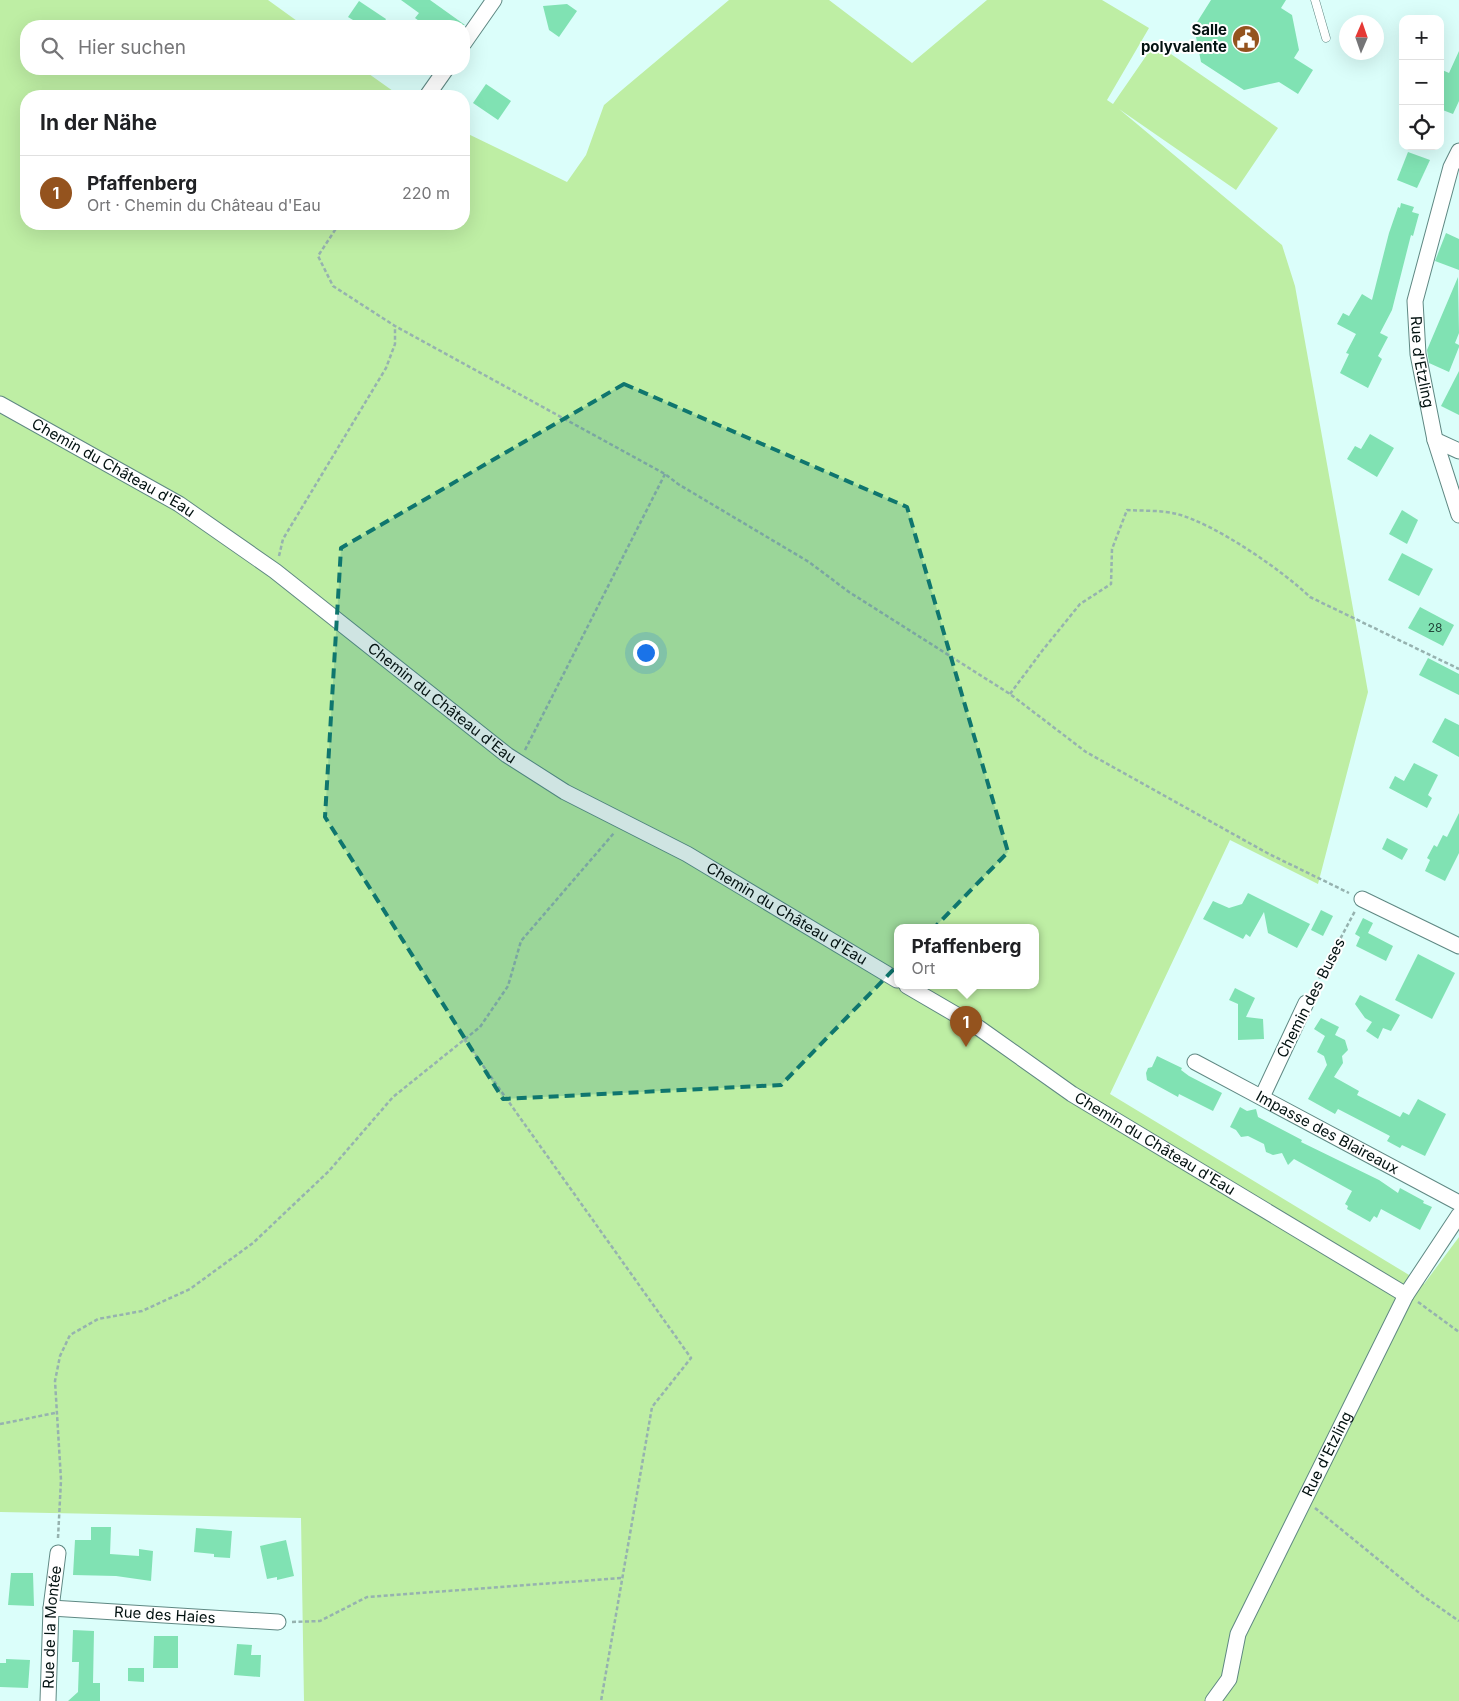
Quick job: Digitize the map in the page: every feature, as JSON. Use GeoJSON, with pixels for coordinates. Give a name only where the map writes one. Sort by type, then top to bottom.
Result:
{"type":"FeatureCollection","features":[{"type":"Feature","properties":{"kind":"street"},"geometry":{"type":"LineString","coordinates":[[470,34],[489,2]]}},
{"type":"Feature","properties":{"kind":"street"},"geometry":{"type":"LineString","coordinates":[[431,90],[442,75]]}},
{"type":"Feature","properties":{"kind":"street","name":"Rue d'Etzling"},"geometry":{"type":"LineString","coordinates":[[1459,151],[1451,167],[1416,301],[1418,354],[1436,440],[1459,515]]}},
{"type":"Feature","properties":{"kind":"street","name":"Chemin du Château d'Eau"},"geometry":{"type":"LineString","coordinates":[[0,404],[179,504],[275,571],[519,763],[564,792],[624,820],[687,854],[894,978]]}},
{"type":"Feature","properties":{"kind":"street"},"geometry":{"type":"LineString","coordinates":[[1436,440],[1459,451]]}},
{"type":"Feature","properties":{"kind":"street"},"geometry":{"type":"LineString","coordinates":[[1362,899],[1459,946]]}},
{"type":"Feature","properties":{"kind":"street","name":"Chemin du Château d'Eau"},"geometry":{"type":"LineString","coordinates":[[912,989],[979,1028],[1093,1107],[1406,1295]]}},
{"type":"Feature","properties":{"kind":"street","name":"Chemin des Buses"},"geometry":{"type":"LineString","coordinates":[[1262,1097],[1306,1002]]}},
{"type":"Feature","properties":{"kind":"street","name":"Impasse des Blaireaux"},"geometry":{"type":"LineString","coordinates":[[1195,1062],[1459,1203]]}},
{"type":"Feature","properties":{"kind":"street","name":"Rue d'Etzling"},"geometry":{"type":"LineString","coordinates":[[1214,1701],[1229,1679],[1238,1634],[1406,1295],[1459,1215]]}},
{"type":"Feature","properties":{"kind":"street","name":"Rue de la Montée"},"geometry":{"type":"LineString","coordinates":[[48,1701],[51,1608],[58,1553]]}},
{"type":"Feature","properties":{"kind":"street","name":"Rue des Haies"},"geometry":{"type":"LineString","coordinates":[[51,1608],[278,1622]]}},
{"type":"Feature","properties":{"kind":"lane"},"geometry":{"type":"LineString","coordinates":[[1315,0],[1326,38]]}},
{"type":"Feature","properties":{"kind":"path"},"geometry":{"type":"LineString","coordinates":[[335,230],[318,256],[333,286],[395,326],[665,474],[678,484],[809,562],[848,592],[1010,694],[1086,752],[1269,854],[1362,899]]}},
{"type":"Feature","properties":{"kind":"path"},"geometry":{"type":"LineString","coordinates":[[275,571],[283,539],[386,368],[395,344],[395,326]]}},
{"type":"Feature","properties":{"kind":"path"},"geometry":{"type":"LineString","coordinates":[[519,763],[665,474]]}},
{"type":"Feature","properties":{"kind":"path"},"geometry":{"type":"LineString","coordinates":[[1010,694],[1042,650],[1080,604],[1110,584],[1112,549],[1128,510],[1177,514],[1219,533],[1296,584],[1310,597],[1459,669]]}},
{"type":"Feature","properties":{"kind":"path"},"geometry":{"type":"LineString","coordinates":[[58,1553],[61,1480],[55,1413],[55,1381],[60,1356],[70,1336],[98,1319],[142,1311],[190,1289],[253,1243],[329,1171],[393,1097],[480,1027],[508,986],[521,941],[606,844],[624,820]]}},
{"type":"Feature","properties":{"kind":"path","name":"Chemin des Buses"},"geometry":{"type":"LineString","coordinates":[[1306,1002],[1362,899]]}},
{"type":"Feature","properties":{"kind":"path"},"geometry":{"type":"LineString","coordinates":[[464,1039],[690,1358],[652,1407],[601,1701]]}},
{"type":"Feature","properties":{"kind":"path"},"geometry":{"type":"LineString","coordinates":[[1406,1295],[1459,1332]]}},
{"type":"Feature","properties":{"kind":"path"},"geometry":{"type":"LineString","coordinates":[[0,1424],[55,1413]]}},
{"type":"Feature","properties":{"kind":"path"},"geometry":{"type":"LineString","coordinates":[[1304,1500],[1423,1596],[1459,1621]]}},
{"type":"Feature","properties":{"kind":"path"},"geometry":{"type":"LineString","coordinates":[[278,1622],[320,1621],[367,1596],[621,1578]]}},
{"type":"Feature","properties":{"kind":"highlighted area"},"geometry":{"type":"Polygon","coordinates":[[[624,384],[907,507],[1008,852],[781,1085],[503,1099],[325,817],[341,548],[624,384]]]}},
{"type":"Feature","properties":{"kind":"green space"},"geometry":{"type":"Polygon","coordinates":[[[0,0],[268,0],[296,20],[20,20],[20,75],[370,75],[392,90],[20,90],[20,230],[470,230],[470,135],[567,182],[586,155],[604,105],[729,0],[829,0],[912,63],[987,0],[1102,0],[1149,28],[1107,100],[1113,104],[1155,43],[1278,128],[1236,190],[1119,109],[1282,245],[1295,286],[1368,692],[1318,884],[1230,840],[1110,1094],[1424,1284],[1459,1237],[1459,1701],[304,1701],[301,1518],[0,1512],[0,0]]]}},
{"type":"Feature","properties":{"kind":"building"},"geometry":{"type":"Polygon","coordinates":[[[401,0],[430,0],[458,20],[418,20],[415,18],[419,13],[401,0]]]}},
{"type":"Feature","properties":{"kind":"building","name":"Salle polyvalente"},"geometry":{"type":"Polygon","coordinates":[[[1211,0],[1286,0],[1281,8],[1292,15],[1299,50],[1294,58],[1313,70],[1298,94],[1279,82],[1244,90],[1201,62],[1194,27],[1211,0]]]}},
{"type":"Feature","properties":{"kind":"building"},"geometry":{"type":"Polygon","coordinates":[[[359,1],[386,19],[353,20],[348,17],[359,1]]]}},
{"type":"Feature","properties":{"kind":"building"},"geometry":{"type":"Polygon","coordinates":[[[567,4],[577,11],[559,37],[549,30],[543,6],[567,4]]]}},
{"type":"Feature","properties":{"kind":"building"},"geometry":{"type":"Polygon","coordinates":[[[1459,51],[1459,101],[1453,114],[1444,111],[1444,71],[1449,73],[1459,51]]]}},
{"type":"Feature","properties":{"kind":"building"},"geometry":{"type":"Polygon","coordinates":[[[486,84],[511,101],[498,120],[473,103],[486,84]]]}},
{"type":"Feature","properties":{"kind":"building"},"geometry":{"type":"Polygon","coordinates":[[[1408,152],[1430,160],[1417,188],[1397,180],[1408,152]]]}},
{"type":"Feature","properties":{"kind":"building"},"geometry":{"type":"Polygon","coordinates":[[[1401,203],[1414,207],[1412,212],[1419,214],[1413,236],[1411,235],[1392,310],[1380,333],[1388,337],[1378,356],[1382,359],[1368,388],[1340,373],[1349,354],[1346,353],[1356,334],[1337,324],[1343,313],[1349,316],[1362,294],[1372,300],[1389,233],[1401,203]]]}},
{"type":"Feature","properties":{"kind":"building"},"geometry":{"type":"Polygon","coordinates":[[[1446,233],[1459,239],[1459,270],[1435,261],[1446,233]]]}},
{"type":"Feature","properties":{"kind":"building"},"geometry":{"type":"Polygon","coordinates":[[[1458,277],[1459,333],[1455,343],[1459,347],[1449,372],[1429,363],[1427,350],[1458,277]]]}},
{"type":"Feature","properties":{"kind":"building"},"geometry":{"type":"Polygon","coordinates":[[[1459,371],[1459,415],[1441,406],[1459,371]]]}},
{"type":"Feature","properties":{"kind":"building"},"geometry":{"type":"Polygon","coordinates":[[[1370,434],[1394,448],[1377,477],[1347,459],[1355,446],[1361,449],[1370,434]]]}},
{"type":"Feature","properties":{"kind":"building"},"geometry":{"type":"Polygon","coordinates":[[[1402,510],[1418,520],[1407,544],[1389,534],[1402,510]]]}},
{"type":"Feature","properties":{"kind":"building"},"geometry":{"type":"Polygon","coordinates":[[[1402,553],[1433,569],[1419,596],[1388,580],[1402,553]]]}},
{"type":"Feature","properties":{"kind":"building"},"geometry":{"type":"Polygon","coordinates":[[[1420,607],[1454,625],[1443,646],[1408,628],[1420,607]]]}},
{"type":"Feature","properties":{"kind":"building"},"geometry":{"type":"Polygon","coordinates":[[[1428,658],[1459,674],[1459,695],[1419,675],[1428,658]]]}},
{"type":"Feature","properties":{"kind":"building"},"geometry":{"type":"Polygon","coordinates":[[[1445,718],[1459,725],[1459,757],[1432,742],[1445,718]]]}},
{"type":"Feature","properties":{"kind":"building"},"geometry":{"type":"Polygon","coordinates":[[[1414,763],[1438,775],[1428,795],[1432,798],[1427,808],[1389,788],[1395,776],[1404,781],[1414,763]]]}},
{"type":"Feature","properties":{"kind":"building"},"geometry":{"type":"Polygon","coordinates":[[[1459,813],[1459,853],[1445,881],[1425,871],[1430,860],[1427,858],[1434,845],[1437,847],[1443,835],[1447,837],[1459,813]]]}},
{"type":"Feature","properties":{"kind":"building"},"geometry":{"type":"Polygon","coordinates":[[[1387,838],[1408,849],[1402,860],[1382,849],[1387,838]]]}},
{"type":"Feature","properties":{"kind":"building"},"geometry":{"type":"Polygon","coordinates":[[[1248,893],[1310,924],[1297,948],[1268,933],[1264,912],[1250,937],[1246,934],[1243,939],[1203,919],[1213,901],[1229,908],[1242,904],[1248,893]]]}},
{"type":"Feature","properties":{"kind":"building"},"geometry":{"type":"Polygon","coordinates":[[[1321,910],[1333,916],[1323,936],[1311,930],[1321,910]]]}},
{"type":"Feature","properties":{"kind":"building"},"geometry":{"type":"Polygon","coordinates":[[[1363,918],[1373,923],[1368,933],[1393,946],[1386,961],[1356,946],[1360,937],[1355,934],[1363,918]]]}},
{"type":"Feature","properties":{"kind":"building"},"geometry":{"type":"Polygon","coordinates":[[[1418,954],[1455,973],[1432,1019],[1395,1000],[1418,954]]]}},
{"type":"Feature","properties":{"kind":"building"},"geometry":{"type":"Polygon","coordinates":[[[1235,988],[1255,998],[1246,1017],[1263,1019],[1264,1039],[1238,1040],[1238,1004],[1229,1000],[1235,988]]]}},
{"type":"Feature","properties":{"kind":"building"},"geometry":{"type":"Polygon","coordinates":[[[1360,995],[1400,1015],[1391,1031],[1383,1028],[1378,1039],[1366,1031],[1372,1022],[1365,1018],[1355,1004],[1360,995]]]}},
{"type":"Feature","properties":{"kind":"building"},"geometry":{"type":"Polygon","coordinates":[[[1321,1018],[1339,1027],[1335,1035],[1345,1040],[1348,1050],[1342,1056],[1343,1063],[1334,1077],[1359,1091],[1357,1095],[1400,1117],[1403,1112],[1409,1115],[1418,1099],[1446,1114],[1425,1156],[1402,1145],[1400,1148],[1387,1141],[1390,1136],[1338,1109],[1335,1114],[1308,1099],[1327,1065],[1324,1056],[1317,1052],[1325,1036],[1314,1029],[1321,1018]]]}},
{"type":"Feature","properties":{"kind":"building"},"geometry":{"type":"Polygon","coordinates":[[[1157,1056],[1182,1068],[1181,1070],[1189,1076],[1222,1093],[1213,1111],[1179,1094],[1178,1097],[1147,1080],[1146,1073],[1148,1068],[1152,1067],[1157,1056]]]}},
{"type":"Feature","properties":{"kind":"building"},"geometry":{"type":"Polygon","coordinates":[[[1240,1107],[1247,1111],[1256,1109],[1258,1117],[1302,1140],[1301,1142],[1379,1180],[1398,1193],[1400,1188],[1424,1201],[1423,1203],[1432,1207],[1420,1230],[1381,1209],[1377,1218],[1374,1216],[1370,1222],[1347,1209],[1348,1206],[1345,1204],[1352,1191],[1294,1159],[1288,1165],[1282,1153],[1273,1155],[1266,1152],[1264,1144],[1248,1136],[1241,1137],[1236,1130],[1230,1127],[1240,1107]]]}},
{"type":"Feature","properties":{"kind":"building"},"geometry":{"type":"Polygon","coordinates":[[[91,1527],[111,1527],[110,1554],[139,1556],[139,1549],[153,1551],[151,1581],[116,1576],[73,1575],[75,1540],[91,1540],[91,1527]]]}},
{"type":"Feature","properties":{"kind":"building"},"geometry":{"type":"Polygon","coordinates":[[[196,1528],[232,1531],[230,1558],[214,1557],[214,1554],[194,1552],[196,1528]]]}},
{"type":"Feature","properties":{"kind":"building"},"geometry":{"type":"Polygon","coordinates":[[[286,1540],[294,1576],[277,1580],[277,1577],[267,1579],[260,1546],[286,1540]]]}},
{"type":"Feature","properties":{"kind":"building"},"geometry":{"type":"Polygon","coordinates":[[[11,1573],[33,1573],[34,1606],[8,1605],[11,1573]]]}},
{"type":"Feature","properties":{"kind":"building"},"geometry":{"type":"Polygon","coordinates":[[[73,1630],[94,1631],[93,1683],[100,1683],[100,1701],[68,1701],[78,1692],[79,1662],[72,1662],[73,1630]]]}},
{"type":"Feature","properties":{"kind":"building"},"geometry":{"type":"Polygon","coordinates":[[[154,1636],[178,1636],[178,1668],[153,1668],[154,1636]]]}},
{"type":"Feature","properties":{"kind":"building"},"geometry":{"type":"Polygon","coordinates":[[[237,1644],[252,1645],[251,1655],[261,1655],[260,1677],[234,1675],[237,1644]]]}},
{"type":"Feature","properties":{"kind":"building"},"geometry":{"type":"Polygon","coordinates":[[[6,1659],[30,1660],[28,1688],[0,1687],[0,1663],[6,1663],[6,1659]]]}},
{"type":"Feature","properties":{"kind":"building"},"geometry":{"type":"Polygon","coordinates":[[[128,1668],[144,1668],[144,1682],[128,1681],[128,1668]]]}},
{"type":"Feature","properties":{"kind":"place","name":"Salle polyvalente"},"geometry":{"type":"Point","coordinates":[1246,39]}},
{"type":"Feature","properties":{"kind":"place","name":"Pfaffenberg"},"geometry":{"type":"Point","coordinates":[966,1047]}}]}
